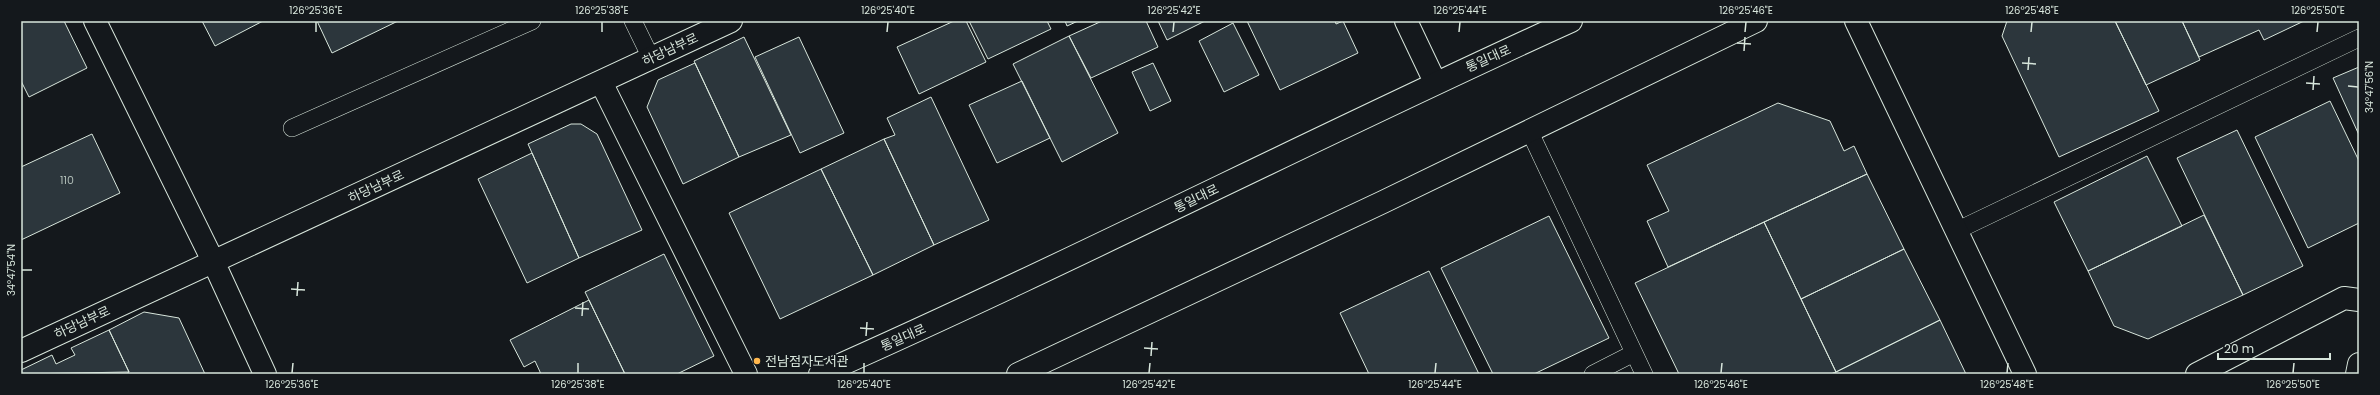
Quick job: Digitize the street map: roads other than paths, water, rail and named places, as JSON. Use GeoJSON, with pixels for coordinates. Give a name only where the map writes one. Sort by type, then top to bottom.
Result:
{"type":"FeatureCollection","features":[{"type":"Feature","properties":{"kind":"street"},"geometry":{"type":"LineString","coordinates":[[95,21],[213,262],[265,374]]}},
{"type":"Feature","properties":{"kind":"street","name":"하당남부로"},"geometry":{"type":"LineString","coordinates":[[21,351],[731,21]]}},
{"type":"Feature","properties":{"kind":"street"},"geometry":{"type":"LineString","coordinates":[[1406,21],[1435,82]]}},
{"type":"Feature","properties":{"kind":"street","name":"통일대로"},"geometry":{"type":"LineString","coordinates":[[820,374],[938,322],[1435,82],[1571,21]]}},
{"type":"Feature","properties":{"kind":"street"},"geometry":{"type":"LineString","coordinates":[[1018,374],[1376,205],[1756,21]]}},
{"type":"Feature","properties":{"kind":"street"},"geometry":{"type":"LineString","coordinates":[[1856,21],[2025,374]]}},
{"type":"Feature","properties":{"kind":"street"},"geometry":{"type":"LineString","coordinates":[[601,82],[746,374]]}},
{"type":"Feature","properties":{"kind":"street"},"geometry":{"type":"LineString","coordinates":[[2197,374],[2344,298],[2359,300]]}},
{"type":"Feature","properties":{"kind":"street"},"geometry":{"type":"LineString","coordinates":[[2357,374],[2359,364]]}},
{"type":"Feature","properties":{"kind":"lane"},"geometry":{"type":"LineString","coordinates":[[292,128],[532,21]]}},
{"type":"Feature","properties":{"kind":"lane"},"geometry":{"type":"LineString","coordinates":[[633,21],[651,58]]}},
{"type":"Feature","properties":{"kind":"lane"},"geometry":{"type":"LineString","coordinates":[[1956,231],[2359,38]]}},
{"type":"Feature","properties":{"kind":"lane"},"geometry":{"type":"LineString","coordinates":[[1529,130],[1644,374]]}},
{"type":"Feature","properties":{"kind":"lane"},"geometry":{"type":"LineString","coordinates":[[1593,374],[1634,353]]}},
{"type":"Feature","properties":{"kind":"place","name":"전남점자도서관"},"geometry":{"type":"Point","coordinates":[757,361]}}]}
